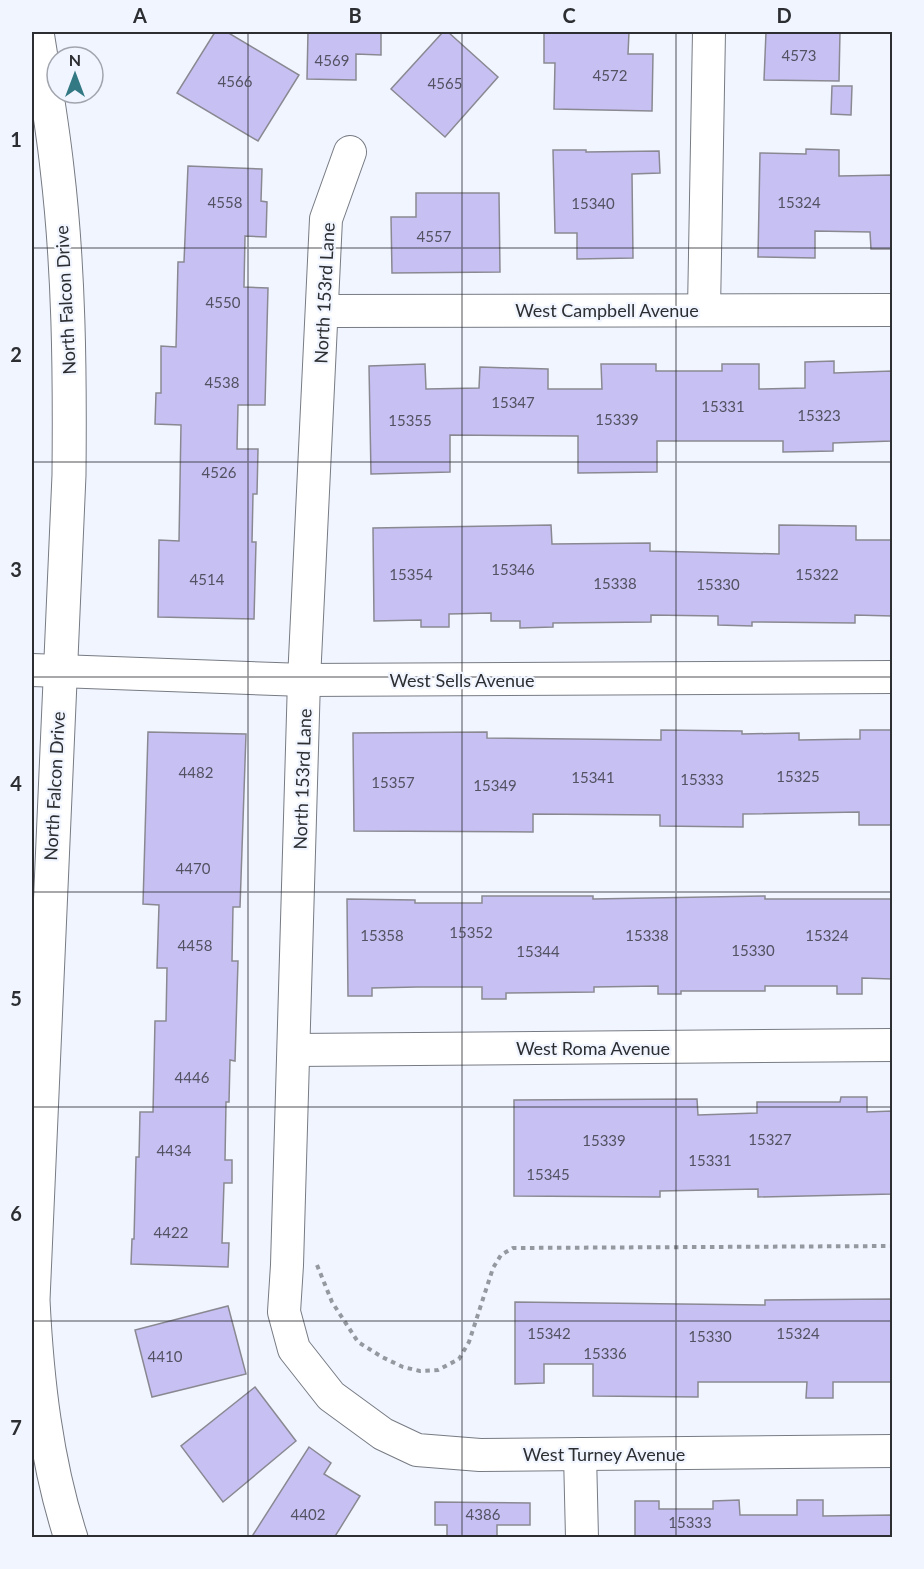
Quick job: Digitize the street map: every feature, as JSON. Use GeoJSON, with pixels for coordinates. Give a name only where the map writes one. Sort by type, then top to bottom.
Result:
{"type":"FeatureCollection","features":[{"type":"Feature","properties":{"kind":"street","name":"North Falcon Drive"},"geometry":{"type":"LineString","coordinates":[[37,32],[57,167],[69,348],[69,475],[46,670],[33,1300],[35,1349],[42,1408],[60,1497],[71,1538]]}},
{"type":"Feature","properties":{"kind":"street"},"geometry":{"type":"LineString","coordinates":[[704,310],[709,32]]}},
{"type":"Feature","properties":{"kind":"street","name":"North 153rd Lane"},"geometry":{"type":"LineString","coordinates":[[331,1396],[294,1349],[284,1312],[304,680],[326,219],[350,152]]}},
{"type":"Feature","properties":{"kind":"street","name":"West Campbell Avenue"},"geometry":{"type":"LineString","coordinates":[[322,311],[892,310]]}},
{"type":"Feature","properties":{"kind":"street","name":"West Sells Avenue"},"geometry":{"type":"LineString","coordinates":[[46,670],[304,680],[892,678]]}},
{"type":"Feature","properties":{"kind":"street","name":"West Roma Avenue"},"geometry":{"type":"LineString","coordinates":[[294,1050],[892,1045]]}},
{"type":"Feature","properties":{"kind":"street","name":"West Turney Avenue"},"geometry":{"type":"LineString","coordinates":[[331,1396],[383,1434],[417,1450],[480,1455],[892,1452]]}},
{"type":"Feature","properties":{"kind":"street"},"geometry":{"type":"LineString","coordinates":[[580,1454],[582,1538]]}},
{"type":"Feature","properties":{"kind":"path"},"geometry":{"type":"LineString","coordinates":[[315,1260],[332,1302],[358,1342],[403,1367],[420,1371],[438,1370],[459,1359],[469,1342],[493,1268],[501,1255],[513,1248],[892,1246]]}},
{"type":"Feature","properties":{"kind":"building"},"geometry":{"type":"Polygon","coordinates":[[[215,32],[227,32],[299,75],[258,141],[177,93],[215,32]]]}},
{"type":"Feature","properties":{"kind":"building"},"geometry":{"type":"Polygon","coordinates":[[[308,32],[381,32],[381,55],[356,54],[356,80],[307,79],[308,32]]]}},
{"type":"Feature","properties":{"kind":"building"},"geometry":{"type":"Polygon","coordinates":[[[443,32],[448,32],[498,77],[445,137],[391,89],[443,32]]]}},
{"type":"Feature","properties":{"kind":"building"},"geometry":{"type":"Polygon","coordinates":[[[544,32],[629,32],[628,54],[653,54],[652,111],[554,109],[555,63],[544,63],[544,32]]]}},
{"type":"Feature","properties":{"kind":"building"},"geometry":{"type":"Polygon","coordinates":[[[766,32],[840,32],[839,81],[764,80],[766,32]]]}},
{"type":"Feature","properties":{"kind":"building"},"geometry":{"type":"Polygon","coordinates":[[[832,86],[852,86],[851,115],[831,114],[832,86]]]}},
{"type":"Feature","properties":{"kind":"building"},"geometry":{"type":"Polygon","coordinates":[[[806,149],[839,150],[839,176],[892,175],[892,249],[871,249],[870,232],[815,231],[815,258],[758,257],[760,153],[806,154],[806,149]]]}},
{"type":"Feature","properties":{"kind":"building"},"geometry":{"type":"Polygon","coordinates":[[[553,150],[659,151],[660,173],[632,174],[633,258],[577,259],[577,233],[555,233],[553,150]]]}},
{"type":"Feature","properties":{"kind":"building"},"geometry":{"type":"Polygon","coordinates":[[[188,166],[262,169],[261,201],[267,202],[266,237],[245,236],[244,287],[268,288],[265,405],[238,405],[237,449],[258,449],[257,494],[253,494],[252,542],[256,542],[254,619],[158,617],[159,540],[179,541],[181,425],[155,424],[156,393],[161,393],[161,346],[176,347],[178,262],[184,262],[188,166]]]}},
{"type":"Feature","properties":{"kind":"building"},"geometry":{"type":"Polygon","coordinates":[[[416,193],[499,193],[500,272],[392,273],[391,217],[416,217],[416,193]]]}},
{"type":"Feature","properties":{"kind":"building"},"geometry":{"type":"Polygon","coordinates":[[[834,361],[834,373],[892,371],[892,441],[833,443],[833,451],[783,452],[783,441],[657,441],[657,472],[578,473],[578,436],[450,435],[450,472],[371,474],[369,366],[425,364],[426,389],[479,388],[480,367],[548,369],[548,389],[602,389],[601,364],[656,364],[656,371],[722,371],[722,364],[759,364],[759,389],[805,388],[805,362],[834,361]]]}},
{"type":"Feature","properties":{"kind":"building"},"geometry":{"type":"Polygon","coordinates":[[[551,525],[552,544],[650,543],[650,551],[779,554],[779,525],[856,526],[856,540],[892,540],[892,616],[855,615],[855,623],[752,622],[752,626],[718,625],[718,616],[651,615],[651,622],[553,623],[553,627],[520,628],[520,621],[491,621],[491,613],[449,614],[449,627],[421,627],[421,620],[374,621],[373,528],[551,525]]]}},
{"type":"Feature","properties":{"kind":"building"},"geometry":{"type":"Polygon","coordinates":[[[661,730],[742,731],[742,734],[799,733],[799,740],[860,739],[860,730],[892,730],[892,825],[859,825],[859,812],[743,814],[743,827],[660,826],[660,815],[533,814],[533,832],[354,831],[353,733],[487,732],[487,738],[661,740],[661,730]]]}},
{"type":"Feature","properties":{"kind":"building"},"geometry":{"type":"Polygon","coordinates":[[[148,732],[246,734],[240,907],[233,907],[232,961],[238,961],[235,1061],[230,1060],[229,1102],[226,1102],[225,1160],[232,1160],[232,1183],[224,1183],[222,1243],[229,1243],[228,1267],[131,1264],[140,1112],[153,1112],[155,1021],[166,1021],[167,968],[157,968],[159,905],[143,904],[148,732]]]}},
{"type":"Feature","properties":{"kind":"building"},"geometry":{"type":"Polygon","coordinates":[[[482,896],[593,896],[593,899],[765,896],[765,899],[892,899],[892,979],[862,978],[862,994],[837,994],[837,986],[765,986],[765,991],[681,991],[681,994],[658,994],[658,986],[594,987],[594,992],[506,993],[506,999],[482,999],[482,987],[372,988],[372,996],[348,996],[347,899],[415,900],[415,903],[482,903],[482,896]]]}},
{"type":"Feature","properties":{"kind":"building"},"geometry":{"type":"Polygon","coordinates":[[[841,1097],[867,1097],[867,1112],[892,1111],[892,1194],[758,1197],[758,1189],[660,1191],[660,1197],[514,1196],[514,1100],[697,1099],[698,1115],[757,1113],[757,1102],[840,1102],[841,1097]]]}},
{"type":"Feature","properties":{"kind":"building"},"geometry":{"type":"Polygon","coordinates":[[[892,1299],[892,1382],[833,1382],[833,1398],[806,1398],[807,1382],[698,1382],[698,1397],[593,1396],[593,1364],[544,1364],[544,1383],[515,1384],[515,1302],[765,1305],[765,1300],[892,1299]]]}},
{"type":"Feature","properties":{"kind":"building"},"geometry":{"type":"Polygon","coordinates":[[[228,1306],[246,1374],[152,1397],[135,1330],[228,1306]]]}},
{"type":"Feature","properties":{"kind":"building"},"geometry":{"type":"Polygon","coordinates":[[[255,1387],[296,1441],[223,1502],[181,1446],[255,1387]]]}},
{"type":"Feature","properties":{"kind":"building"},"geometry":{"type":"Polygon","coordinates":[[[309,1447],[331,1463],[324,1474],[360,1496],[334,1538],[251,1538],[309,1447]]]}},
{"type":"Feature","properties":{"kind":"building"},"geometry":{"type":"Polygon","coordinates":[[[739,1500],[740,1515],[797,1515],[797,1500],[823,1500],[823,1516],[892,1515],[892,1538],[635,1538],[635,1501],[659,1501],[659,1509],[713,1509],[713,1501],[739,1500]]]}},
{"type":"Feature","properties":{"kind":"building"},"geometry":{"type":"Polygon","coordinates":[[[435,1502],[530,1503],[530,1525],[497,1525],[497,1538],[447,1538],[447,1525],[435,1525],[435,1502]]]}}]}
